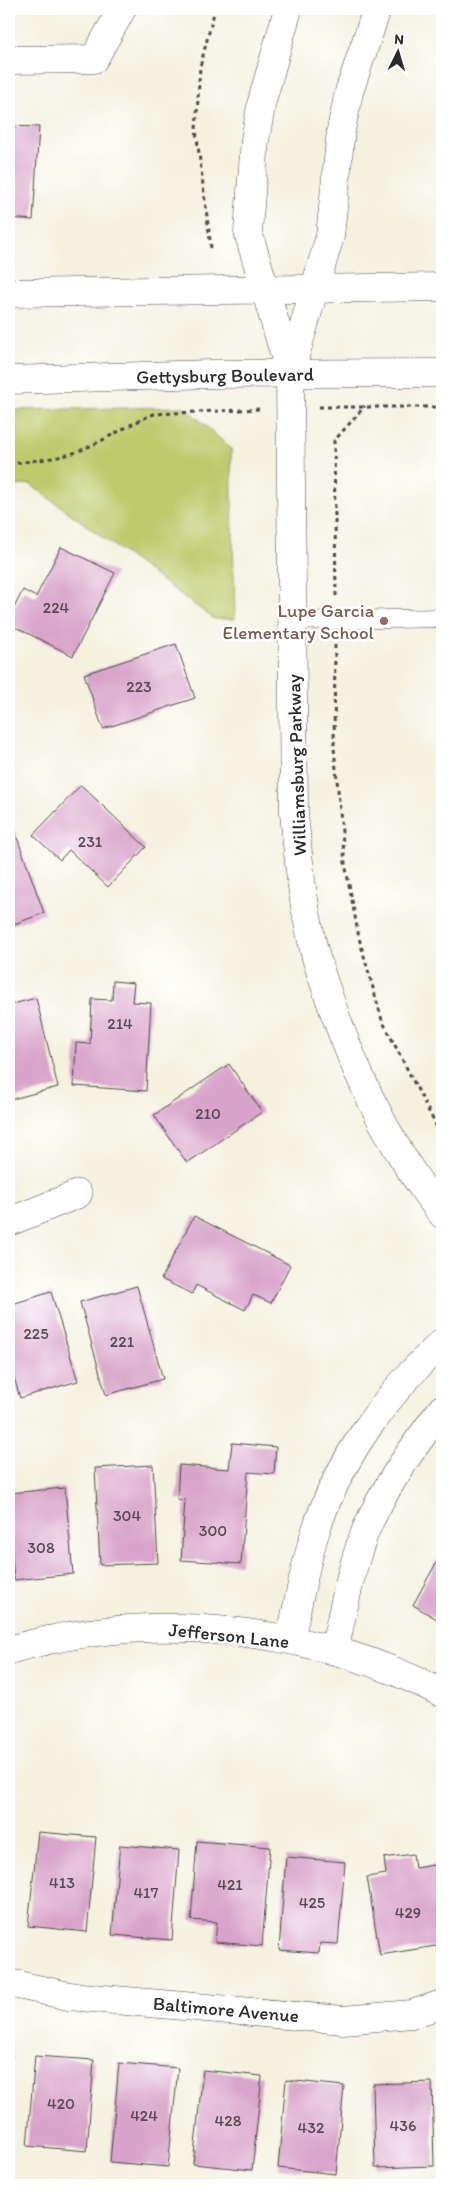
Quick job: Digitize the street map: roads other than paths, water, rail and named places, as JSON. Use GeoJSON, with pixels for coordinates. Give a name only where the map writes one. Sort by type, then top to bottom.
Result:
{"type":"FeatureCollection","features":[{"type":"Feature","properties":{"kind":"street"},"geometry":{"type":"LineString","coordinates":[[9,60],[94,60],[122,9]]}},
{"type":"Feature","properties":{"kind":"street","name":"Williamsburg Parkway"},"geometry":{"type":"LineString","coordinates":[[288,9],[262,101],[255,140],[250,180],[248,232],[290,373]]}},
{"type":"Feature","properties":{"kind":"street","name":"Williamsburg Parkway"},"geometry":{"type":"LineString","coordinates":[[377,9],[349,92],[341,130],[330,236],[290,373],[294,813],[298,858],[312,942],[344,1042],[368,1095],[396,1147],[442,1214]]}},
{"type":"Feature","properties":{"kind":"street"},"geometry":{"type":"LineString","coordinates":[[9,294],[442,287]]}},
{"type":"Feature","properties":{"kind":"street","name":"Gettysburg Boulevard"},"geometry":{"type":"LineString","coordinates":[[9,380],[290,373],[442,373]]}},
{"type":"Feature","properties":{"kind":"street"},"geometry":{"type":"LineString","coordinates":[[9,1222],[78,1194]]}},
{"type":"Feature","properties":{"kind":"street"},"geometry":{"type":"LineString","coordinates":[[290,1640],[316,1533],[333,1490],[378,1412],[407,1378],[442,1342]]}},
{"type":"Feature","properties":{"kind":"street"},"geometry":{"type":"LineString","coordinates":[[334,1650],[356,1557],[368,1525],[408,1454],[442,1409]]}},
{"type":"Feature","properties":{"kind":"street","name":"Jefferson Lane"},"geometry":{"type":"LineString","coordinates":[[9,1650],[67,1637],[160,1628],[243,1633],[290,1640],[334,1650],[381,1666],[442,1693]]}},
{"type":"Feature","properties":{"kind":"street","name":"Baltimore Avenue"},"geometry":{"type":"LineString","coordinates":[[9,1983],[69,1996],[343,2020],[412,2014],[442,2004]]}},
{"type":"Feature","properties":{"kind":"lane"},"geometry":{"type":"LineString","coordinates":[[292,621],[442,618]]}},
{"type":"Feature","properties":{"kind":"place","name":"Lupe Garcia Elementary School"},"geometry":{"type":"Point","coordinates":[384,621]}}]}
